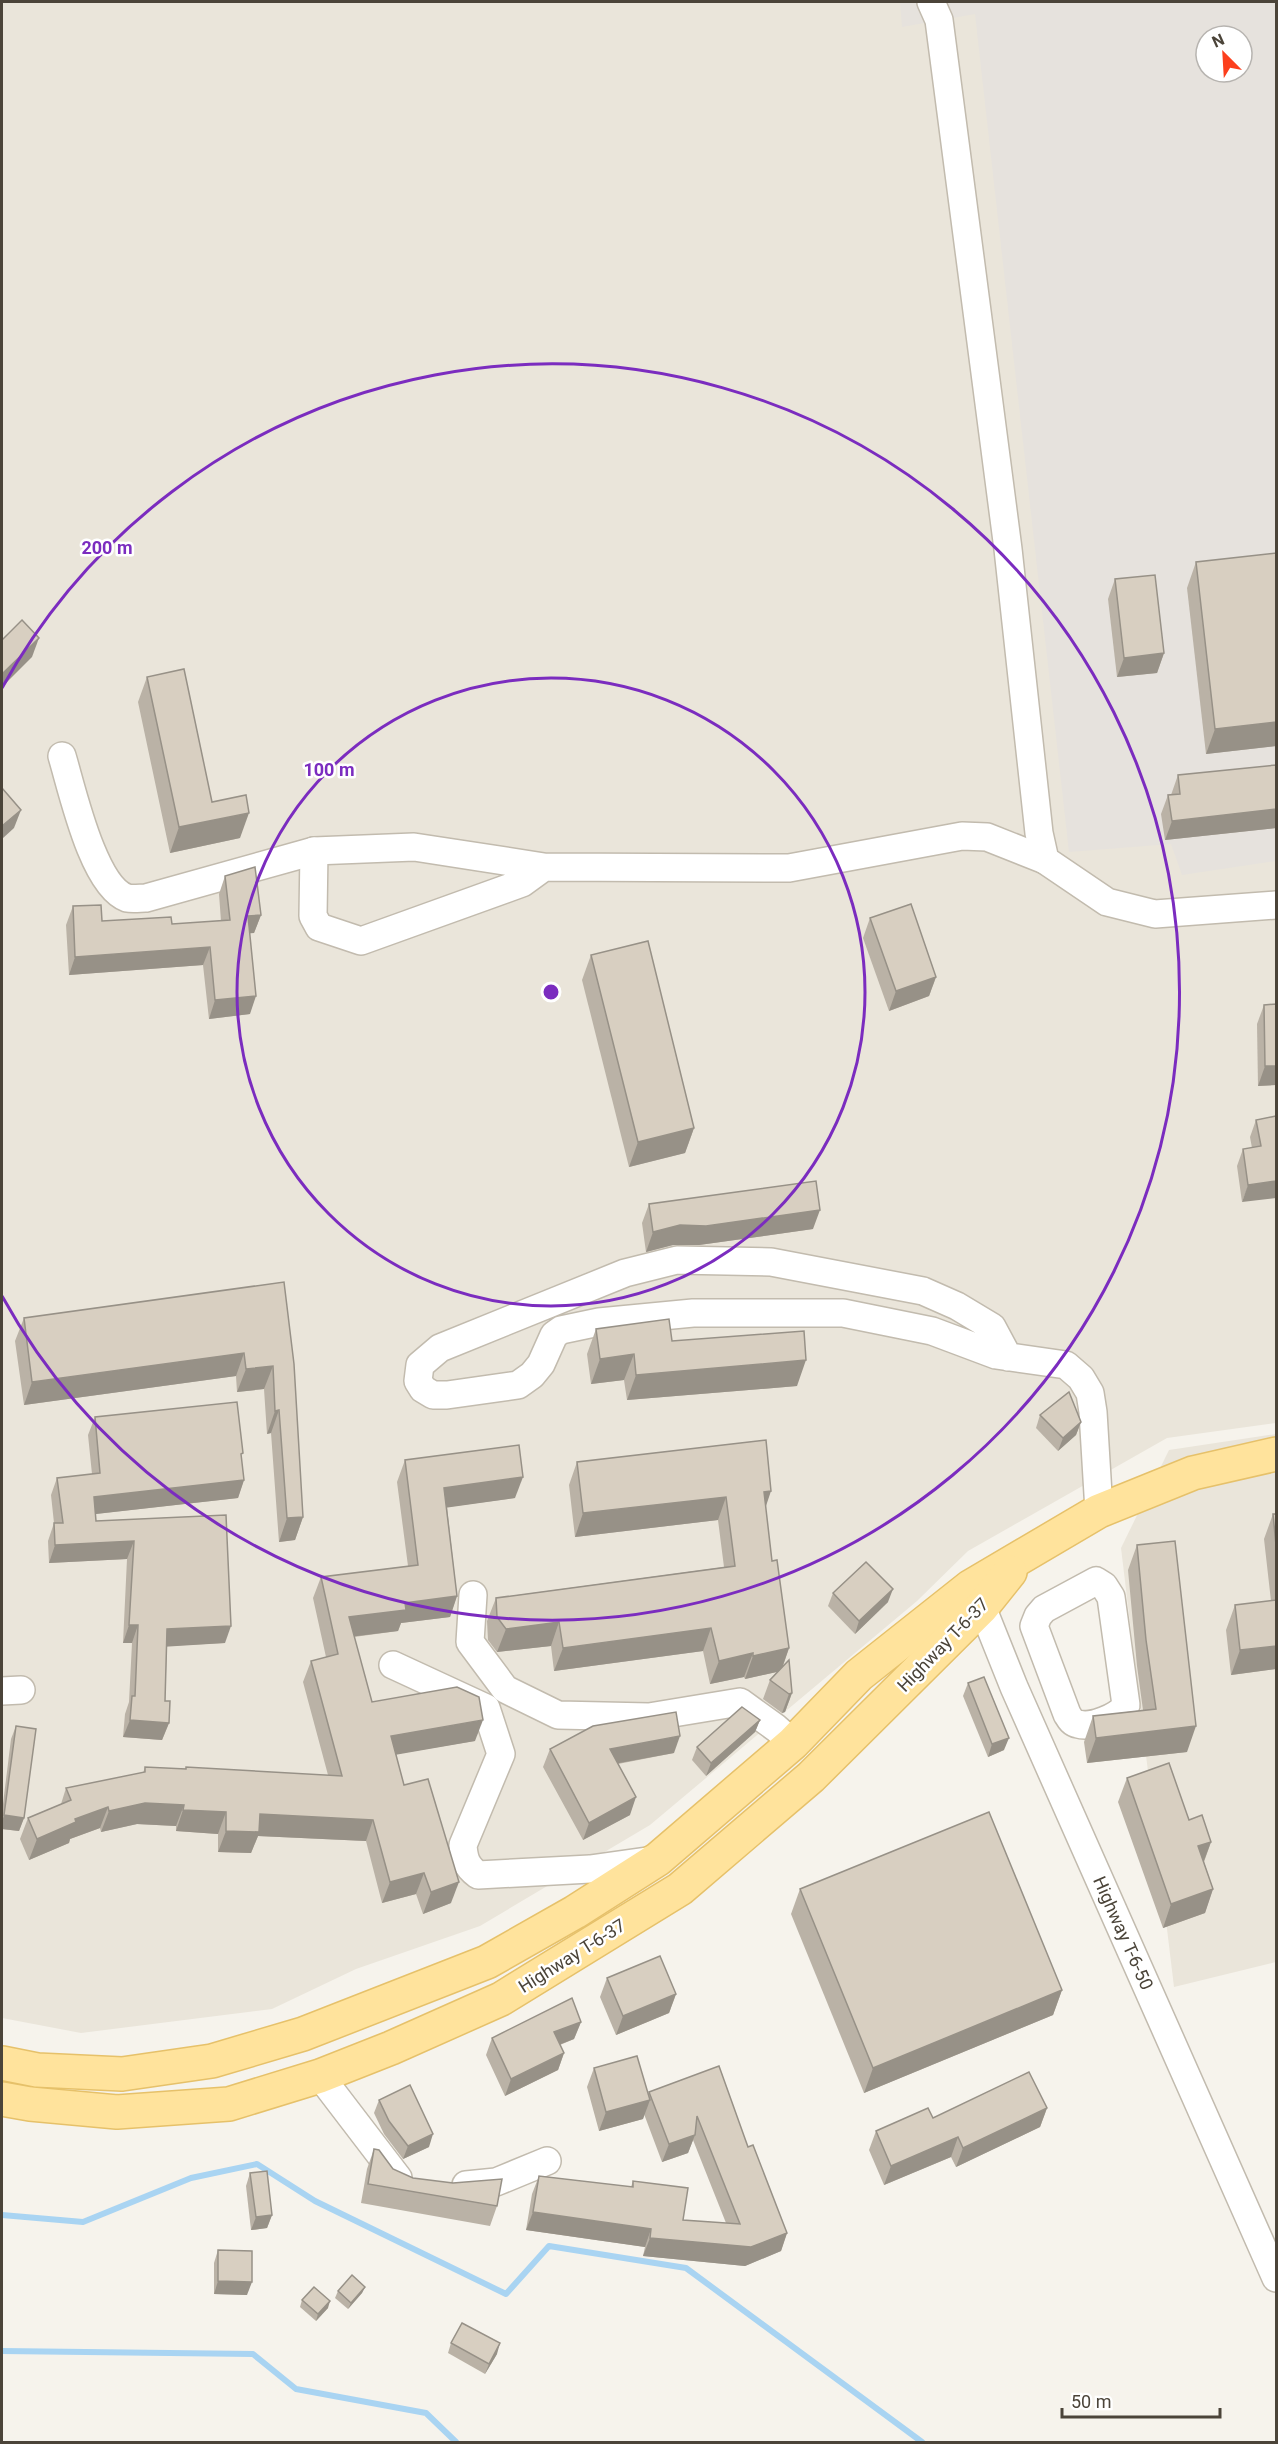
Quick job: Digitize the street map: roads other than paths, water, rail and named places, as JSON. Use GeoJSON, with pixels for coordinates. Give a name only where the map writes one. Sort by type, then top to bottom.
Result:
{"type":"FeatureCollection","features":[{"type":"Feature","properties":{"kind":"main road","name":"Highway T-6-37"},"geometry":{"type":"LineString","coordinates":[[2,2099],[30,2104],[117,2112],[229,2104],[320,2076],[391,2048],[501,1999],[681,1889],[811,1777],[976,1597],[1021,1557],[1099,1511],[1193,1473],[1276,1454]]}},
{"type":"Feature","properties":{"kind":"main road","name":"Highway T-6-37"},"geometry":{"type":"LineString","coordinates":[[2,2063],[37,2070],[122,2074],[212,2061],[303,2034],[487,1962],[576,1912],[658,1859],[793,1743],[859,1675],[976,1597]]}},
{"type":"Feature","properties":{"kind":"main road"},"geometry":{"type":"LineString","coordinates":[[658,1859],[681,1889]]}},
{"type":"Feature","properties":{"kind":"street"},"geometry":{"type":"LineString","coordinates":[[931,2],[939,20],[1008,549],[1039,832],[1045,860]]}},
{"type":"Feature","properties":{"kind":"street"},"geometry":{"type":"LineString","coordinates":[[62,756],[92,854],[107,880],[127,898],[146,898],[314,851],[414,847],[544,867],[789,868],[962,836],[987,837],[1045,860],[1107,902],[1155,914],[1276,905]]}},
{"type":"Feature","properties":{"kind":"street"},"geometry":{"type":"LineString","coordinates":[[314,851],[313,916],[319,927],[361,941],[522,883],[544,867]]}},
{"type":"Feature","properties":{"kind":"street"},"geometry":{"type":"LineString","coordinates":[[1008,1357],[992,1328],[957,1306],[923,1292],[771,1262],[678,1260],[615,1277],[440,1348],[420,1365],[418,1381],[423,1389],[433,1395],[518,1385],[537,1370],[554,1335],[561,1330],[599,1322],[693,1313],[843,1313],[932,1330],[996,1355],[1008,1357],[1066,1365],[1081,1378],[1090,1393],[1099,1511]]}},
{"type":"Feature","properties":{"kind":"street"},"geometry":{"type":"LineString","coordinates":[[1096,1581],[1104,1586],[1111,1597],[1126,1705],[1121,1712],[1110,1719],[1079,1725],[1071,1721],[1067,1714],[1050,1671],[1034,1626],[1038,1616],[1044,1609],[1096,1581]]}},
{"type":"Feature","properties":{"kind":"street"},"geometry":{"type":"LineString","coordinates":[[473,1595],[470,1642],[505,1689],[558,1715],[649,1717],[740,1702],[793,1743]]}},
{"type":"Feature","properties":{"kind":"street","name":"Highway T-6-50"},"geometry":{"type":"LineString","coordinates":[[976,1597],[1014,1687],[1266,2230],[1276,2278]]}},
{"type":"Feature","properties":{"kind":"street"},"geometry":{"type":"LineString","coordinates":[[393,1665],[486,1708],[501,1754],[463,1845],[468,1868],[478,1875],[590,1869],[658,1859]]}},
{"type":"Feature","properties":{"kind":"street"},"geometry":{"type":"LineString","coordinates":[[1014,1687],[1050,1671]]}},
{"type":"Feature","properties":{"kind":"street"},"geometry":{"type":"LineString","coordinates":[[320,2076],[398,2178],[418,2184]]}},
{"type":"Feature","properties":{"kind":"street"},"geometry":{"type":"LineString","coordinates":[[445,2188],[496,2182],[547,2161]]}},
{"type":"Feature","properties":{"kind":"waterway"},"geometry":{"type":"LineString","coordinates":[[2,2215],[83,2222],[191,2178],[257,2164],[315,2201],[506,2294],[549,2246],[686,2268],[922,2442]]}},
{"type":"Feature","properties":{"kind":"waterway"},"geometry":{"type":"LineString","coordinates":[[2,2351],[253,2354],[296,2389],[426,2413],[456,2442]]}}]}
